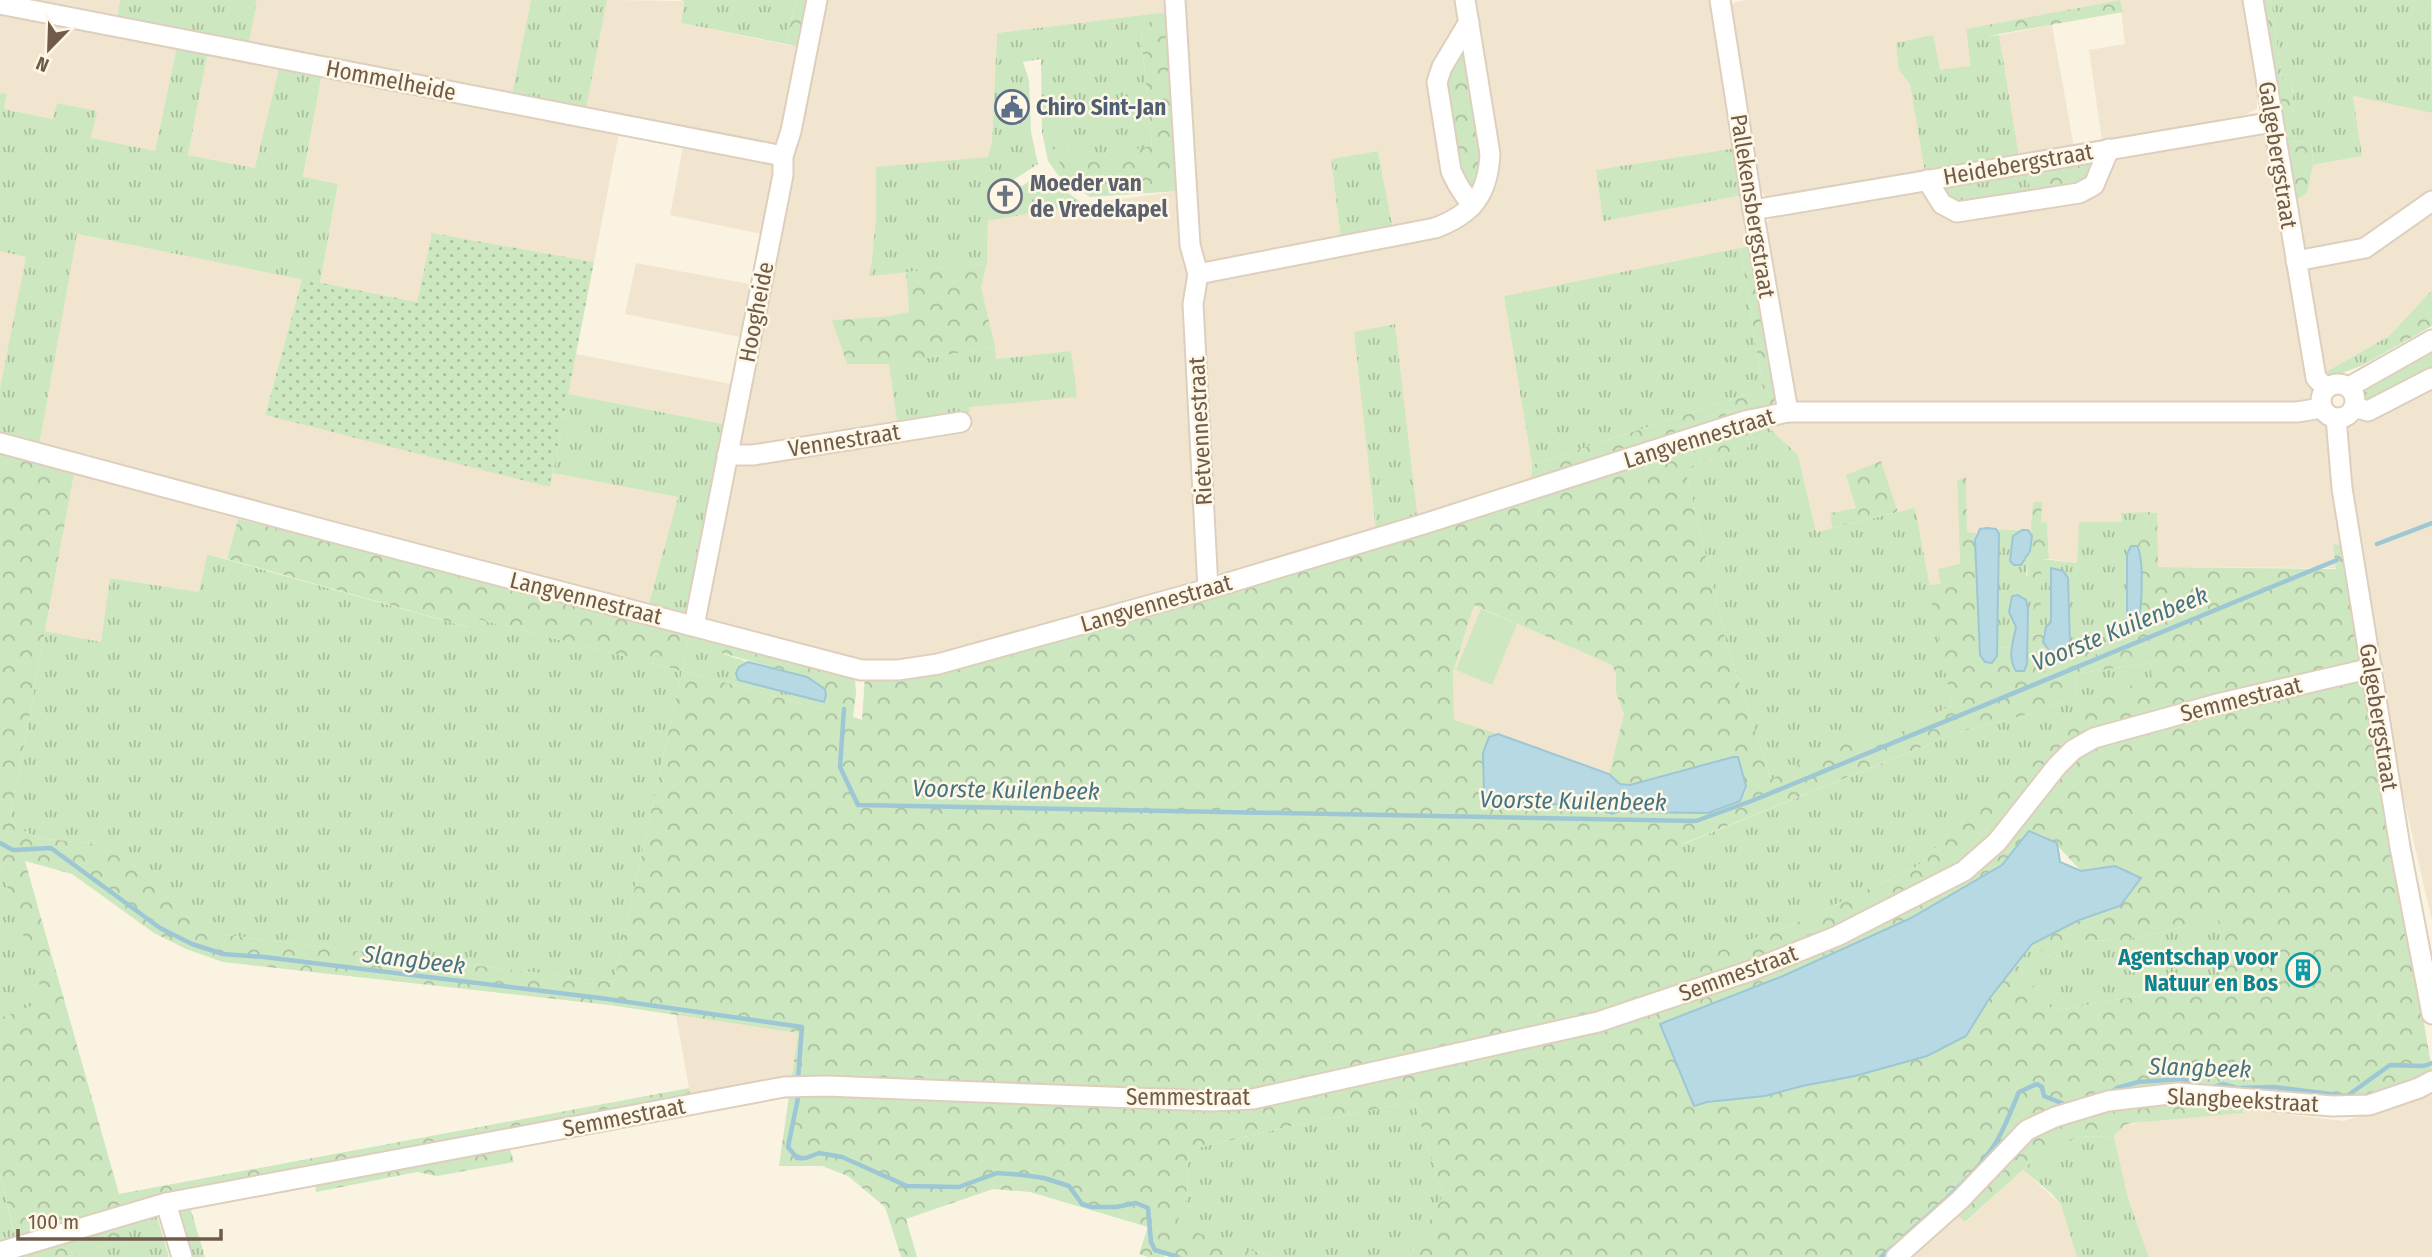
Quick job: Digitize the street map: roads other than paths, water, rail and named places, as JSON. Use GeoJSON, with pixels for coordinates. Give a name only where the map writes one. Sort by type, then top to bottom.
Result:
{"type":"FeatureCollection","features":[{"type":"Feature","properties":{"kind":"street","name":"Hoogheide"},"geometry":{"type":"LineString","coordinates":[[694,626],[783,175],[782,156],[791,131],[817,0]]}},
{"type":"Feature","properties":{"kind":"street","name":"Rietvennestraat"},"geometry":{"type":"LineString","coordinates":[[1175,0],[1190,244],[1198,274],[1192,304],[1208,589]]}},
{"type":"Feature","properties":{"kind":"street"},"geometry":{"type":"LineString","coordinates":[[1198,274],[1435,228],[1456,220],[1472,206],[1483,191],[1489,172],[1490,154],[1465,0]]}},
{"type":"Feature","properties":{"kind":"street","name":"Pallekensbergstraat"},"geometry":{"type":"LineString","coordinates":[[1720,0],[1788,412]]}},
{"type":"Feature","properties":{"kind":"street","name":"Galgebergstraat"},"geometry":{"type":"LineString","coordinates":[[2253,0],[2316,378],[2326,388]]}},
{"type":"Feature","properties":{"kind":"street","name":"Hommelheide"},"geometry":{"type":"LineString","coordinates":[[0,4],[782,156]]}},
{"type":"Feature","properties":{"kind":"street"},"geometry":{"type":"LineString","coordinates":[[1469,22],[1442,67],[1437,82],[1451,171],[1472,206]]}},
{"type":"Feature","properties":{"kind":"street","name":"Heidebergstraat"},"geometry":{"type":"LineString","coordinates":[[1753,209],[2273,122]]}},
{"type":"Feature","properties":{"kind":"street","name":"Heidebergstraat"},"geometry":{"type":"LineString","coordinates":[[1927,180],[1942,204],[1957,212],[2079,193],[2094,185],[2109,149]]}},
{"type":"Feature","properties":{"kind":"street"},"geometry":{"type":"LineString","coordinates":[[2296,261],[2365,248],[2432,201]]}},
{"type":"Feature","properties":{"kind":"street"},"geometry":{"type":"LineString","coordinates":[[2349,387],[2432,340]]}},
{"type":"Feature","properties":{"kind":"street"},"geometry":{"type":"LineString","coordinates":[[2354,407],[2368,411],[2432,378]]}},
{"type":"Feature","properties":{"kind":"street"},"geometry":{"type":"LineString","coordinates":[[2337,383],[2349,387],[2355,396],[2354,407],[2344,417],[2329,413],[2322,394],[2326,388],[2337,383]]}},
{"type":"Feature","properties":{"kind":"street","name":"Langvennestraat"},"geometry":{"type":"LineString","coordinates":[[0,443],[861,670],[898,670],[938,664],[1208,589],[1427,523],[1745,421],[1788,412],[2329,413]]}},
{"type":"Feature","properties":{"kind":"street","name":"Galgebergstraat"},"geometry":{"type":"LineString","coordinates":[[2329,413],[2400,847],[2432,1014]]}},
{"type":"Feature","properties":{"kind":"street","name":"Vennestraat"},"geometry":{"type":"LineString","coordinates":[[727,455],[753,455],[961,422]]}},
{"type":"Feature","properties":{"kind":"street","name":"Semmestraat"},"geometry":{"type":"LineString","coordinates":[[0,1252],[166,1203],[784,1087],[826,1086],[1212,1101],[1253,1099],[1598,1022],[1750,971],[1825,942],[1965,871],[1997,842],[2057,766],[2073,750],[2094,738],[2221,703],[2372,668]]}},
{"type":"Feature","properties":{"kind":"street","name":"Slangbeekstraat"},"geometry":{"type":"LineString","coordinates":[[1896,1257],[1959,1200],[2027,1130],[2055,1117],[2108,1101],[2178,1093],[2332,1106],[2369,1105],[2432,1081]]}},
{"type":"Feature","properties":{"kind":"street"},"geometry":{"type":"LineString","coordinates":[[166,1203],[182,1257]]}},
{"type":"Feature","properties":{"kind":"water"},"geometry":{"type":"Polygon","coordinates":[[[1980,529],[1996,529],[1999,534],[1997,656],[1992,663],[1985,662],[1980,655],[1975,540],[1980,529]]]}},
{"type":"Feature","properties":{"kind":"water"},"geometry":{"type":"Polygon","coordinates":[[[2022,530],[2028,530],[2032,536],[2030,551],[2021,565],[2014,565],[2010,561],[2013,536],[2022,530]]]}},
{"type":"Feature","properties":{"kind":"water"},"geometry":{"type":"Polygon","coordinates":[[[2131,546],[2137,546],[2142,570],[2139,617],[2134,621],[2127,614],[2127,554],[2131,546]]]}},
{"type":"Feature","properties":{"kind":"water"},"geometry":{"type":"Polygon","coordinates":[[[2051,568],[2063,571],[2068,578],[2069,655],[2060,657],[2053,654],[2043,642],[2046,627],[2051,622],[2051,568]]]}},
{"type":"Feature","properties":{"kind":"water"},"geometry":{"type":"Polygon","coordinates":[[[2018,595],[2026,600],[2028,608],[2027,664],[2024,671],[2016,671],[2011,655],[2016,627],[2009,612],[2012,596],[2018,595]]]}},
{"type":"Feature","properties":{"kind":"water"},"geometry":{"type":"Polygon","coordinates":[[[748,662],[807,677],[825,689],[824,702],[738,680],[736,673],[739,667],[748,662]]]}},
{"type":"Feature","properties":{"kind":"water"},"geometry":{"type":"Polygon","coordinates":[[[1498,734],[1609,774],[1620,784],[1630,785],[1738,757],[1746,786],[1740,801],[1708,813],[1633,812],[1625,809],[1612,814],[1596,807],[1494,800],[1484,792],[1483,753],[1489,737],[1498,734]]]}},
{"type":"Feature","properties":{"kind":"water"},"geometry":{"type":"Polygon","coordinates":[[[2029,831],[2057,843],[2060,862],[2081,871],[2115,866],[2141,878],[2120,906],[2079,920],[2032,944],[1989,999],[1966,1036],[1927,1056],[1855,1076],[1765,1096],[1707,1102],[1694,1106],[1660,1024],[1783,976],[1911,918],[2002,865],[2029,831]]]}},
{"type":"Feature","properties":{"kind":"waterway","name":"Voorste Kuilenbeek"},"geometry":{"type":"LineString","coordinates":[[2377,544],[2432,523]]}},
{"type":"Feature","properties":{"kind":"waterway","name":"Voorste Kuilenbeek"},"geometry":{"type":"LineString","coordinates":[[844,709],[840,767],[858,805],[1696,821],[1754,800],[2337,560]]}},
{"type":"Feature","properties":{"kind":"waterway","name":"Slangbeek"},"geometry":{"type":"LineString","coordinates":[[0,843],[13,850],[51,848],[160,928],[192,944],[223,954],[600,998],[802,1027],[798,1079]]}},
{"type":"Feature","properties":{"kind":"waterway","name":"Slangbeek"},"geometry":{"type":"LineString","coordinates":[[2211,1088],[2223,1084],[2237,1088],[2274,1087],[2347,1096],[2390,1065],[2424,1066],[2432,1063]]}},
{"type":"Feature","properties":{"kind":"waterway","name":"Slangbeek"},"geometry":{"type":"LineString","coordinates":[[2110,1093],[2138,1082],[2184,1079],[2202,1086]]}},
{"type":"Feature","properties":{"kind":"waterway","name":"Slangbeek"},"geometry":{"type":"LineString","coordinates":[[1905,1236],[1952,1194],[1984,1159],[2001,1134],[2019,1092],[2037,1084],[2042,1087],[2044,1096],[2069,1106]]}},
{"type":"Feature","properties":{"kind":"waterway","name":"Slangbeek"},"geometry":{"type":"LineString","coordinates":[[798,1098],[788,1147],[797,1158],[819,1153],[842,1157],[907,1186],[959,1187],[997,1173],[1044,1178],[1069,1186],[1082,1204],[1092,1207],[1116,1207],[1136,1203],[1148,1208],[1151,1242],[1155,1250],[1178,1257]]}},
{"type":"Feature","properties":{"kind":"waterway","name":"Slangbeek"},"geometry":{"type":"LineString","coordinates":[[1881,1257],[1893,1247]]}},
{"type":"Feature","properties":{"kind":"place","name":"Chiro Sint-Jan"},"geometry":{"type":"Point","coordinates":[1012,107]}},
{"type":"Feature","properties":{"kind":"place","name":"Moeder van de Vredekapel"},"geometry":{"type":"Point","coordinates":[1005,196]}},
{"type":"Feature","properties":{"kind":"place","name":"Agentschap voor Natuur en Bos"},"geometry":{"type":"Point","coordinates":[2303,970]}}]}
